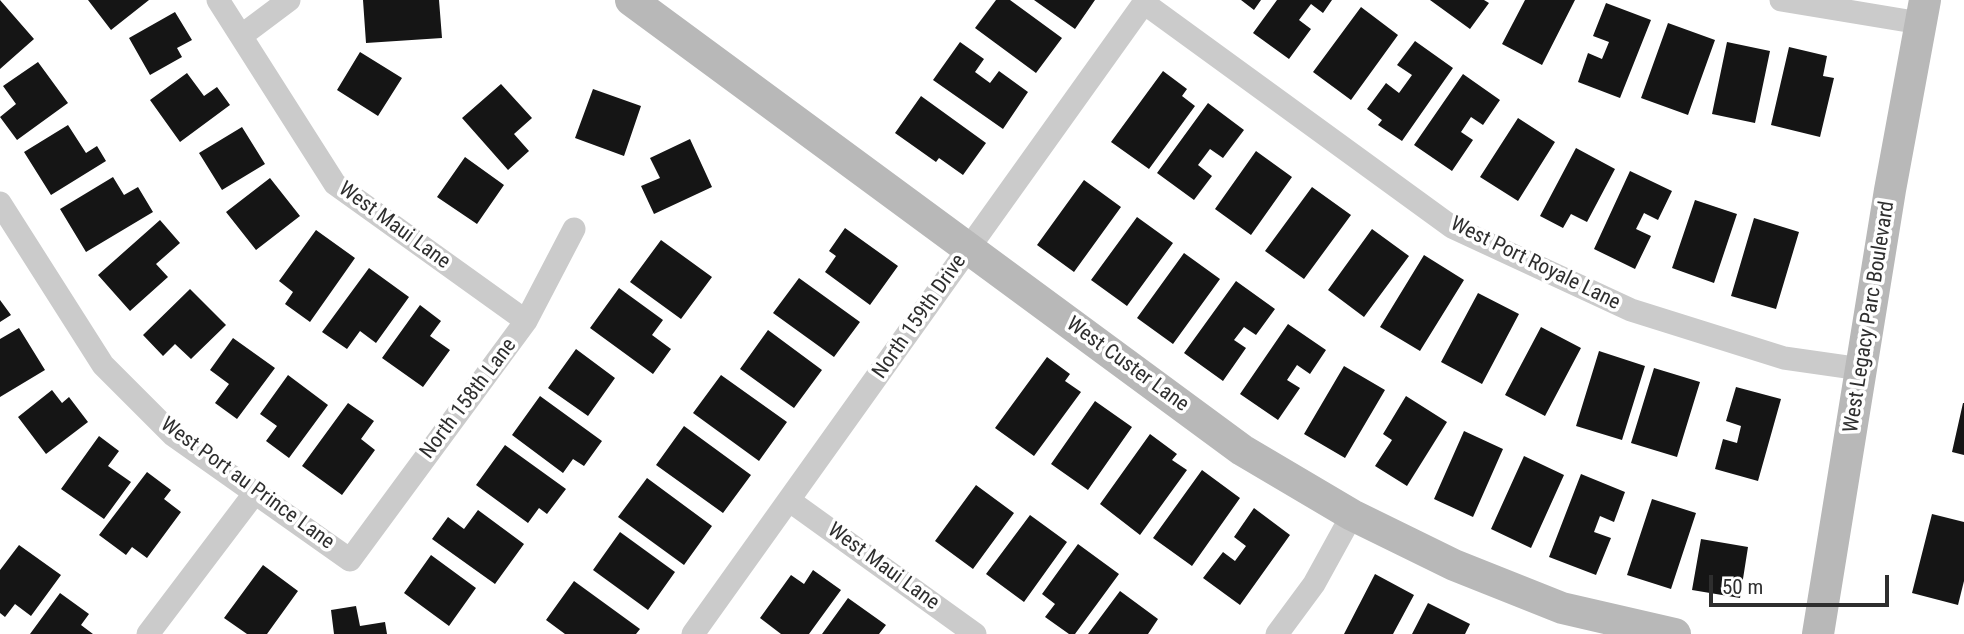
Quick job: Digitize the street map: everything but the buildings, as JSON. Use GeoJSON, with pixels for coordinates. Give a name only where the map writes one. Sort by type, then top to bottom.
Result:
{"type":"FeatureCollection","features":[{"type":"Feature","properties":{"kind":"street","name":"West Maui Lane"},"geometry":{"type":"LineString","coordinates":[[218,0],[335,184],[526,321]]}},
{"type":"Feature","properties":{"kind":"street"},"geometry":{"type":"LineString","coordinates":[[241,36],[289,0]]}},
{"type":"Feature","properties":{"kind":"street","name":"West Custer Lane"},"geometry":{"type":"LineString","coordinates":[[631,0],[1242,450],[1352,514],[1454,565],[1562,608],[1675,634]]}},
{"type":"Feature","properties":{"kind":"street"},"geometry":{"type":"LineString","coordinates":[[1781,0],[1922,11]]}},
{"type":"Feature","properties":{"kind":"street","name":"North 159th Drive"},"geometry":{"type":"LineString","coordinates":[[692,634],[790,501],[1145,1]]}},
{"type":"Feature","properties":{"kind":"street","name":"West Port Royale Lane"},"geometry":{"type":"LineString","coordinates":[[1145,1],[1452,227],[1631,310],[1784,358],[1861,369]]}},
{"type":"Feature","properties":{"kind":"street","name":"West Legacy Parc Boulevard"},"geometry":{"type":"LineString","coordinates":[[1818,634],[1922,11]]}},
{"type":"Feature","properties":{"kind":"street","name":"West Port au Prince Lane"},"geometry":{"type":"LineString","coordinates":[[0,203],[103,365],[173,435],[349,560]]}},
{"type":"Feature","properties":{"kind":"street","name":"North 158th Lane"},"geometry":{"type":"LineString","coordinates":[[349,560],[526,321],[574,229]]}},
{"type":"Feature","properties":{"kind":"street"},"geometry":{"type":"LineString","coordinates":[[148,634],[254,494]]}},
{"type":"Feature","properties":{"kind":"street","name":"West Maui Lane"},"geometry":{"type":"LineString","coordinates":[[790,501],[975,634]]}},
{"type":"Feature","properties":{"kind":"street"},"geometry":{"type":"LineString","coordinates":[[1276,634],[1314,584],[1352,514]]}}]}
